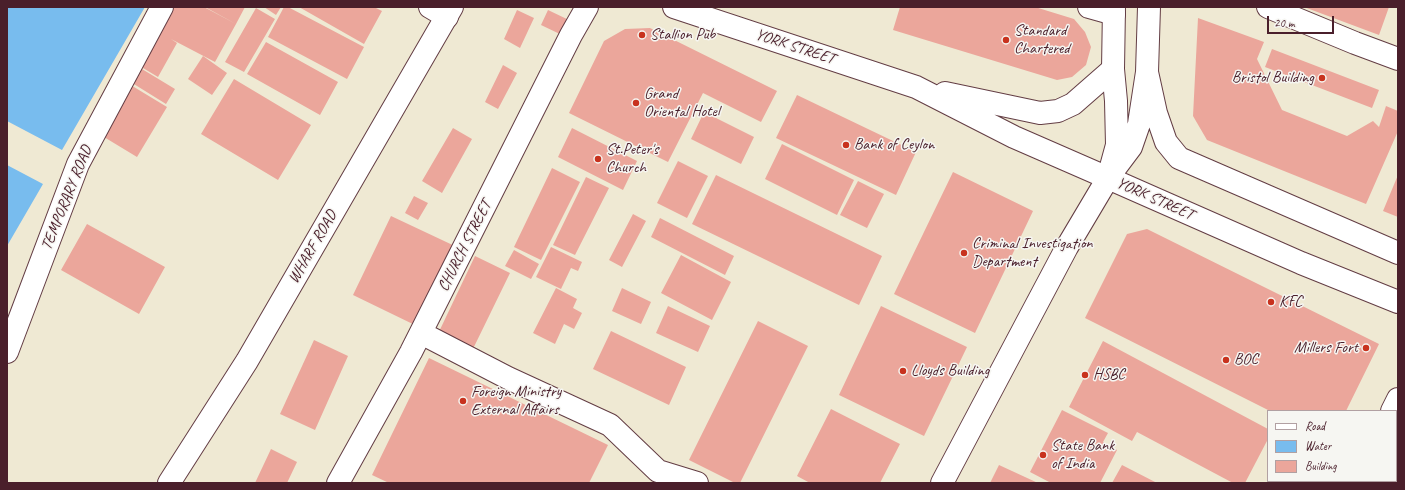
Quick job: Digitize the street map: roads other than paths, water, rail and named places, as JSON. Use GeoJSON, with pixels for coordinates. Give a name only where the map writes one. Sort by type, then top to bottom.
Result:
{"type":"FeatureCollection","features":[{"type":"Feature","properties":{"kind":"main road","name":"TEMPORARY ROAD"},"geometry":{"type":"LineString","coordinates":[[7,352],[78,164],[162,7]]}},
{"type":"Feature","properties":{"kind":"main road","name":"CHURCH STREET"},"geometry":{"type":"LineString","coordinates":[[338,483],[420,333],[571,35],[587,7]]}},
{"type":"Feature","properties":{"kind":"main road","name":"YORK STREET"},"geometry":{"type":"LineString","coordinates":[[674,7],[916,87],[1040,113],[1058,111],[1073,104],[1113,69]]}},
{"type":"Feature","properties":{"kind":"main road"},"geometry":{"type":"LineString","coordinates":[[1090,7],[1114,10],[1113,69],[1116,101],[1117,145],[1108,178]]}},
{"type":"Feature","properties":{"kind":"main road"},"geometry":{"type":"LineString","coordinates":[[942,483],[1079,226],[1108,178],[1131,147],[1139,124],[1147,72],[1149,7]]}},
{"type":"Feature","properties":{"kind":"main road"},"geometry":{"type":"LineString","coordinates":[[1268,7],[1398,59]]}},
{"type":"Feature","properties":{"kind":"main road","name":"WHARF ROAD"},"geometry":{"type":"LineString","coordinates":[[169,483],[247,361],[443,10]]}},
{"type":"Feature","properties":{"kind":"main road"},"geometry":{"type":"LineString","coordinates":[[1147,72],[1156,113],[1166,142],[1179,158],[1398,253]]}},
{"type":"Feature","properties":{"kind":"main road","name":"YORK STREET"},"geometry":{"type":"LineString","coordinates":[[916,87],[1014,137],[1294,260],[1398,302]]}},
{"type":"Feature","properties":{"kind":"main road"},"geometry":{"type":"LineString","coordinates":[[420,333],[508,378],[610,425],[658,471],[697,483]]}},
{"type":"Feature","properties":{"kind":"main road"},"geometry":{"type":"LineString","coordinates":[[1392,410],[1398,399]]}},
{"type":"Feature","properties":{"kind":"water"},"geometry":{"type":"Polygon","coordinates":[[[7,7],[145,7],[62,150],[7,121],[7,7]]]}},
{"type":"Feature","properties":{"kind":"water"},"geometry":{"type":"Polygon","coordinates":[[[7,165],[43,184],[7,246],[7,165]]]}},
{"type":"Feature","properties":{"kind":"place","name":"Stallion Pub"},"geometry":{"type":"Point","coordinates":[642,35]}},
{"type":"Feature","properties":{"kind":"place","name":"Standard Chartered"},"geometry":{"type":"Point","coordinates":[1006,40]}},
{"type":"Feature","properties":{"kind":"place","name":"Bristol Building"},"geometry":{"type":"Point","coordinates":[1322,78]}},
{"type":"Feature","properties":{"kind":"place","name":"Grand Oriental Hotel"},"geometry":{"type":"Point","coordinates":[636,103]}},
{"type":"Feature","properties":{"kind":"place","name":"Bank of Ceylon"},"geometry":{"type":"Point","coordinates":[846,145]}},
{"type":"Feature","properties":{"kind":"place","name":"St.Peter's Church"},"geometry":{"type":"Point","coordinates":[598,159]}},
{"type":"Feature","properties":{"kind":"place","name":"Criminal Investigation Department"},"geometry":{"type":"Point","coordinates":[964,253]}},
{"type":"Feature","properties":{"kind":"place","name":"KFC"},"geometry":{"type":"Point","coordinates":[1271,302]}},
{"type":"Feature","properties":{"kind":"place","name":"Millers Fort"},"geometry":{"type":"Point","coordinates":[1366,348]}},
{"type":"Feature","properties":{"kind":"place","name":"BOC"},"geometry":{"type":"Point","coordinates":[1226,360]}},
{"type":"Feature","properties":{"kind":"place","name":"Lloyds Building"},"geometry":{"type":"Point","coordinates":[903,371]}},
{"type":"Feature","properties":{"kind":"place","name":"HSBC"},"geometry":{"type":"Point","coordinates":[1085,375]}},
{"type":"Feature","properties":{"kind":"place","name":"Foreign Ministry External Affairs"},"geometry":{"type":"Point","coordinates":[463,401]}},
{"type":"Feature","properties":{"kind":"place","name":"State Bank of India"},"geometry":{"type":"Point","coordinates":[1043,455]}}]}
